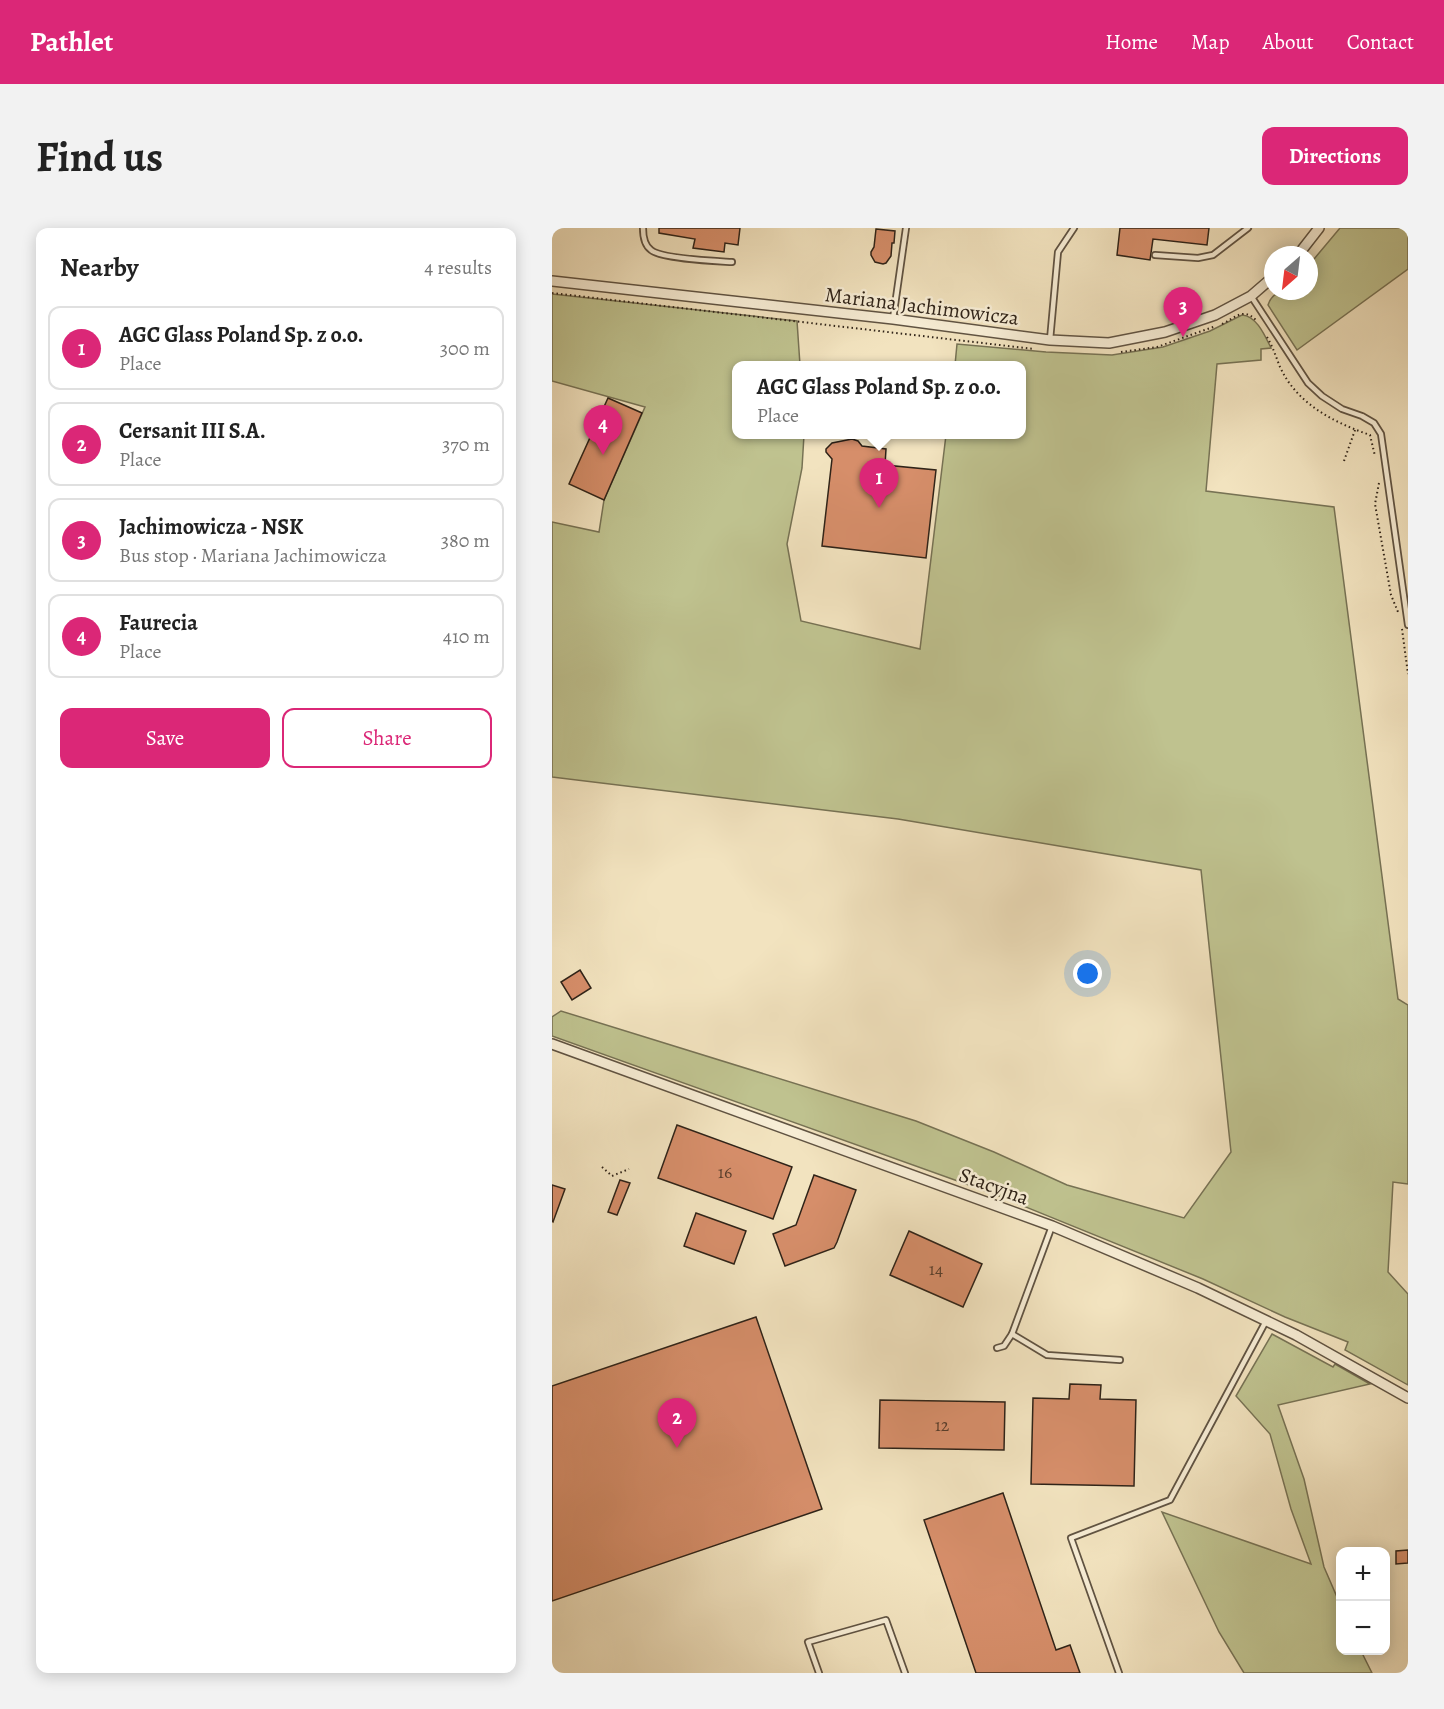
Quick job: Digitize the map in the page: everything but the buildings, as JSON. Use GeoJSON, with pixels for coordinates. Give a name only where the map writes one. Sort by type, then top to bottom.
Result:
{"type":"FeatureCollection","features":[{"type":"Feature","properties":{"kind":"street"},"geometry":{"type":"LineString","coordinates":[[1305,246],[1320,228]]}},
{"type":"Feature","properties":{"kind":"street","name":"Mariana Jachimowicza"},"geometry":{"type":"LineString","coordinates":[[552,281],[1050,340],[1109,342],[1165,332],[1215,315],[1251,296],[1264,285]]}},
{"type":"Feature","properties":{"kind":"street","name":"Stacyjna"},"geometry":{"type":"LineString","coordinates":[[552,1044],[1052,1226],[1198,1288],[1296,1335],[1408,1398]]}},
{"type":"Feature","properties":{"kind":"lane"},"geometry":{"type":"LineString","coordinates":[[643,228],[644,240],[651,251],[674,257],[732,262]]}},
{"type":"Feature","properties":{"kind":"lane"},"geometry":{"type":"LineString","coordinates":[[893,320],[906,228]]}},
{"type":"Feature","properties":{"kind":"lane"},"geometry":{"type":"LineString","coordinates":[[1050,340],[1058,252],[1074,228]]}},
{"type":"Feature","properties":{"kind":"lane"},"geometry":{"type":"LineString","coordinates":[[1155,255],[1198,258],[1213,255],[1248,228]]}},
{"type":"Feature","properties":{"kind":"lane"},"geometry":{"type":"LineString","coordinates":[[1251,296],[1308,383],[1322,396],[1342,409],[1374,423],[1381,434],[1408,621]]}},
{"type":"Feature","properties":{"kind":"lane"},"geometry":{"type":"LineString","coordinates":[[997,1348],[1004,1346],[1012,1334],[1052,1226]]}},
{"type":"Feature","properties":{"kind":"lane"},"geometry":{"type":"LineString","coordinates":[[1119,1673],[1071,1538],[1170,1500],[1266,1321]]}},
{"type":"Feature","properties":{"kind":"lane"},"geometry":{"type":"LineString","coordinates":[[1012,1334],[1047,1355],[1120,1360]]}},
{"type":"Feature","properties":{"kind":"lane"},"geometry":{"type":"LineString","coordinates":[[819,1673],[808,1642],[886,1620],[905,1673]]}},
{"type":"Feature","properties":{"kind":"path"},"geometry":{"type":"LineString","coordinates":[[552,293],[1036,350]]}},
{"type":"Feature","properties":{"kind":"path"},"geometry":{"type":"LineString","coordinates":[[1119,352],[1157,347],[1173,342],[1226,322],[1243,313],[1254,317],[1258,322]]}},
{"type":"Feature","properties":{"kind":"path"},"geometry":{"type":"LineString","coordinates":[[1266,335],[1285,376],[1301,398],[1320,412],[1370,435],[1375,457]]}},
{"type":"Feature","properties":{"kind":"path"},"geometry":{"type":"LineString","coordinates":[[1344,461],[1356,429]]}},
{"type":"Feature","properties":{"kind":"path"},"geometry":{"type":"LineString","coordinates":[[1380,479],[1376,504],[1391,595],[1400,618]]}},
{"type":"Feature","properties":{"kind":"path"},"geometry":{"type":"LineString","coordinates":[[1402,630],[1408,674]]}},
{"type":"Feature","properties":{"kind":"path"},"geometry":{"type":"LineString","coordinates":[[602,1167],[612,1176],[629,1169]]}},
{"type":"Feature","properties":{"kind":"green space"},"geometry":{"type":"Polygon","coordinates":[[[1340,228],[1408,228],[1408,269],[1297,350],[1268,305],[1270,300],[1318,300],[1318,254],[1340,228]]]}},
{"type":"Feature","properties":{"kind":"green space"},"geometry":{"type":"Polygon","coordinates":[[[552,294],[797,321],[800,361],[732,361],[732,439],[804,439],[802,468],[787,544],[801,621],[920,649],[946,439],[1026,439],[1026,361],[955,361],[957,344],[1112,355],[1163,347],[1210,331],[1242,315],[1252,319],[1260,327],[1271,348],[1261,349],[1261,360],[1217,364],[1206,491],[1334,507],[1398,999],[1408,1005],[1408,1184],[1393,1182],[1388,1272],[1408,1294],[1408,1385],[1345,1350],[1348,1342],[1285,1317],[1203,1279],[994,1194],[552,1036],[552,1017],[561,1011],[916,1121],[994,1152],[1067,1185],[1184,1218],[1231,1152],[1201,870],[898,819],[552,777],[552,522],[599,532],[604,500],[645,407],[552,381],[552,294]]]}},
{"type":"Feature","properties":{"kind":"green space"},"geometry":{"type":"Polygon","coordinates":[[[1272,1334],[1333,1367],[1335,1364],[1370,1384],[1278,1405],[1304,1479],[1324,1567],[1336,1595],[1336,1655],[1363,1655],[1372,1673],[1244,1673],[1219,1632],[1162,1512],[1311,1564],[1291,1509],[1270,1434],[1236,1396],[1272,1334]]]}},
{"type":"Feature","properties":{"kind":"place","name":"Jachimowicza - NSK"},"geometry":{"type":"Point","coordinates":[1183,337]}},
{"type":"Feature","properties":{"kind":"place","name":"Faurecia"},"geometry":{"type":"Point","coordinates":[603,455]}},
{"type":"Feature","properties":{"kind":"place","name":"AGC Glass Poland Sp. z o.o."},"geometry":{"type":"Point","coordinates":[879,508]}},
{"type":"Feature","properties":{"kind":"place","name":"Cersanit III S.A."},"geometry":{"type":"Point","coordinates":[677,1448]}}]}
